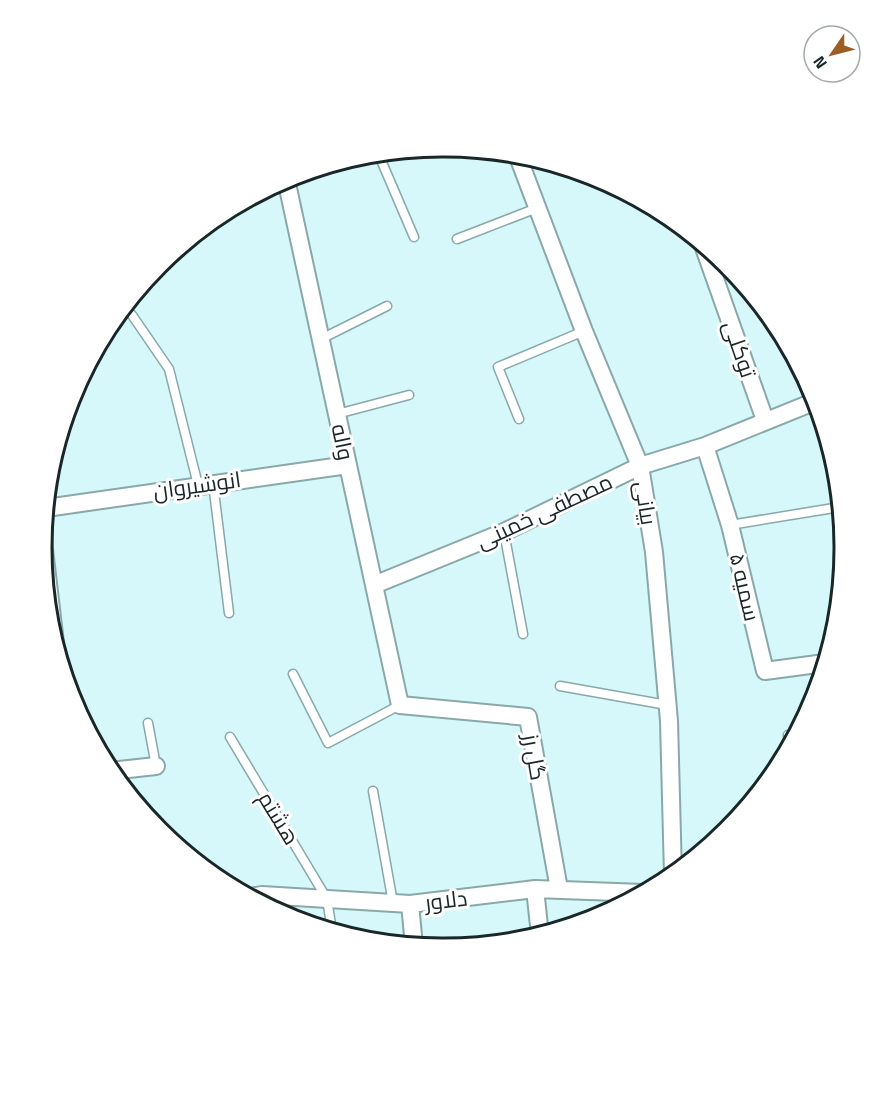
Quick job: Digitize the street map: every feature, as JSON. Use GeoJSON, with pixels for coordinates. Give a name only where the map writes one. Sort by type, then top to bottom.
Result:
{"type":"FeatureCollection","features":[{"type":"Feature","properties":{"kind":"street","name":"بیانی"},"geometry":{"type":"LineString","coordinates":[[521,165],[584,331],[640,466],[654,552],[667,705],[673,862]]}},
{"type":"Feature","properties":{"kind":"street","name":"واله"},"geometry":{"type":"LineString","coordinates":[[288,189],[400,705]]}},
{"type":"Feature","properties":{"kind":"street","name":"توکلی"},"geometry":{"type":"LineString","coordinates":[[709,262],[765,420]]}},
{"type":"Feature","properties":{"kind":"street","name":"مصطفی خمینی"},"geometry":{"type":"LineString","coordinates":[[374,585],[504,532],[640,466],[705,446],[806,405]]}},
{"type":"Feature","properties":{"kind":"street","name":"سمیه ۵"},"geometry":{"type":"LineString","coordinates":[[705,446],[730,525],[765,671],[816,664]]}},
{"type":"Feature","properties":{"kind":"street","name":"انوشیروان"},"geometry":{"type":"LineString","coordinates":[[55,507],[348,465]]}},
{"type":"Feature","properties":{"kind":"street","name":"گل رز"},"geometry":{"type":"LineString","coordinates":[[400,705],[528,717],[559,889]]}},
{"type":"Feature","properties":{"kind":"street"},"geometry":{"type":"LineString","coordinates":[[122,770],[156,766]]}},
{"type":"Feature","properties":{"kind":"street","name":"دلاور"},"geometry":{"type":"LineString","coordinates":[[265,895],[402,904],[535,889],[627,892]]}},
{"type":"Feature","properties":{"kind":"street"},"geometry":{"type":"LineString","coordinates":[[535,889],[539,926]]}},
{"type":"Feature","properties":{"kind":"street"},"geometry":{"type":"LineString","coordinates":[[402,904],[411,937]]}},
{"type":"Feature","properties":{"kind":"lane"},"geometry":{"type":"LineString","coordinates":[[382,162],[414,237]]}},
{"type":"Feature","properties":{"kind":"lane"},"geometry":{"type":"LineString","coordinates":[[457,239],[537,208]]}},
{"type":"Feature","properties":{"kind":"lane"},"geometry":{"type":"LineString","coordinates":[[321,339],[387,306]]}},
{"type":"Feature","properties":{"kind":"lane"},"geometry":{"type":"LineString","coordinates":[[132,315],[169,369],[205,484],[229,613]]}},
{"type":"Feature","properties":{"kind":"lane"},"geometry":{"type":"LineString","coordinates":[[519,419],[498,367],[584,331]]}},
{"type":"Feature","properties":{"kind":"lane"},"geometry":{"type":"LineString","coordinates":[[337,414],[409,395]]}},
{"type":"Feature","properties":{"kind":"lane"},"geometry":{"type":"LineString","coordinates":[[730,525],[831,508]]}},
{"type":"Feature","properties":{"kind":"lane"},"geometry":{"type":"LineString","coordinates":[[504,532],[524,634]]}},
{"type":"Feature","properties":{"kind":"lane"},"geometry":{"type":"LineString","coordinates":[[293,674],[328,743],[400,705]]}},
{"type":"Feature","properties":{"kind":"lane"},"geometry":{"type":"LineString","coordinates":[[560,686],[667,705]]}},
{"type":"Feature","properties":{"kind":"lane"},"geometry":{"type":"LineString","coordinates":[[148,723],[156,766]]}},
{"type":"Feature","properties":{"kind":"lane","name":"هشتم"},"geometry":{"type":"LineString","coordinates":[[230,737],[327,899]]}},
{"type":"Feature","properties":{"kind":"lane"},"geometry":{"type":"LineString","coordinates":[[373,791],[402,904]]}},
{"type":"Feature","properties":{"kind":"lane"},"geometry":{"type":"LineString","coordinates":[[327,899],[330,921]]}}]}
